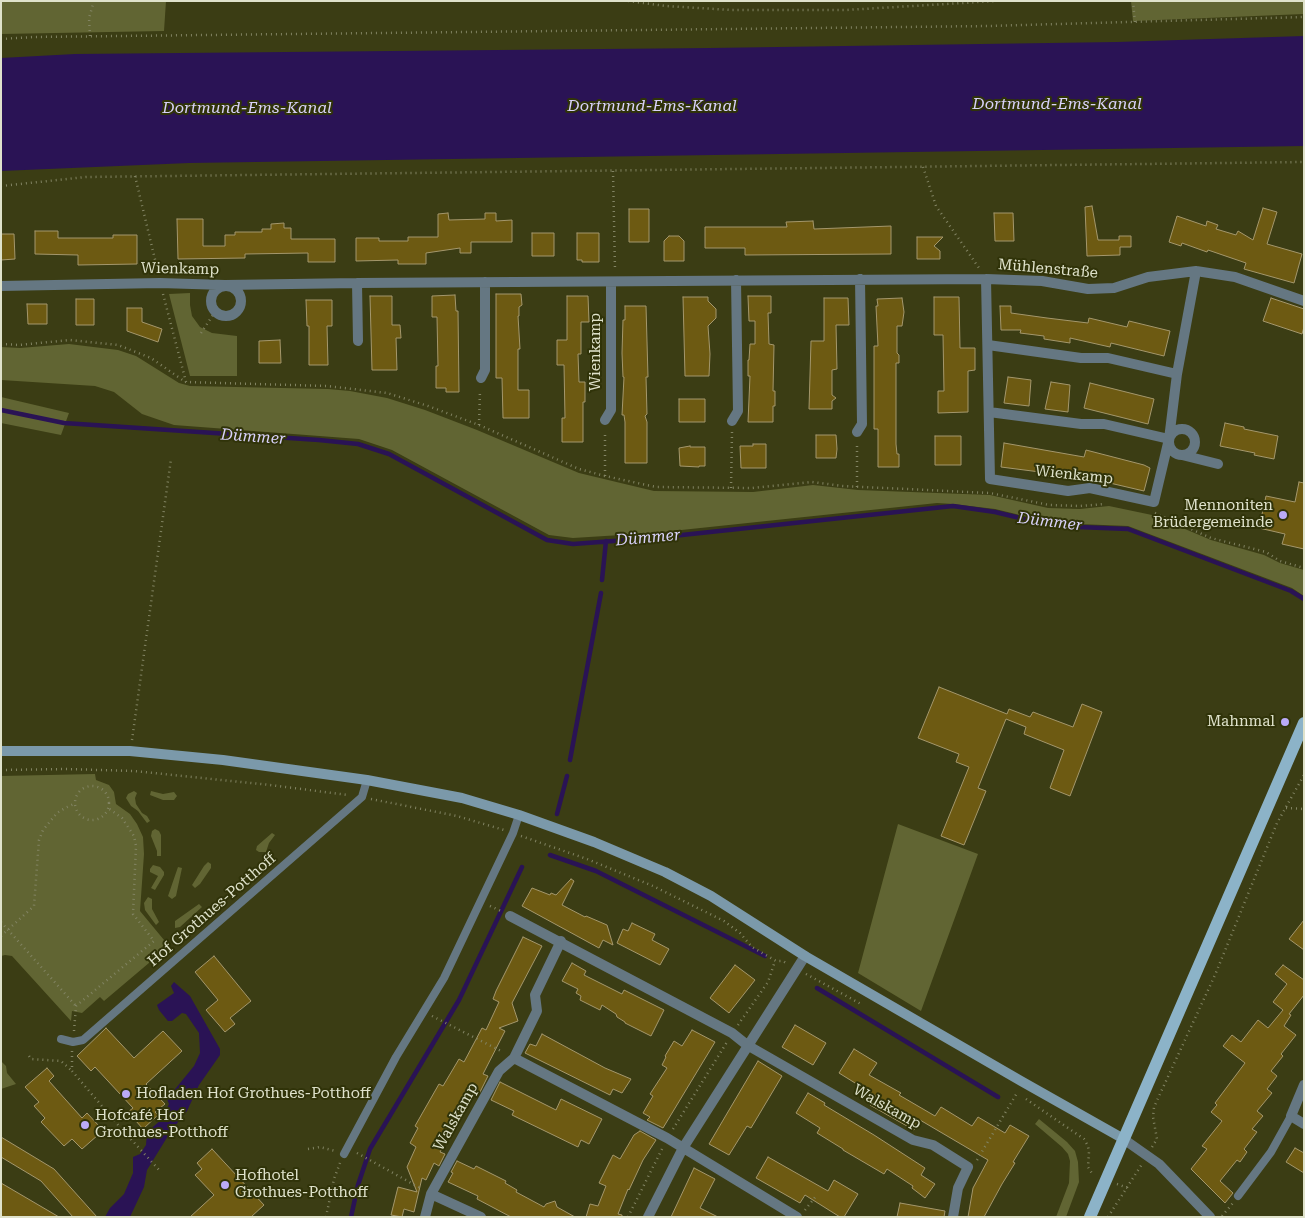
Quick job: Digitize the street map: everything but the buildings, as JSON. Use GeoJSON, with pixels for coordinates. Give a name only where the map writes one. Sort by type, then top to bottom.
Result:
{"type":"FeatureCollection","features":[{"type":"Feature","properties":{"kind":"main road"},"geometry":{"type":"LineString","coordinates":[[1090,1217],[1122,1138],[1304,723]]}},
{"type":"Feature","properties":{"kind":"main road"},"geometry":{"type":"LineString","coordinates":[[1,751],[130,751],[224,760],[367,780],[462,798],[519,814],[594,842],[665,872],[711,896],[805,956],[1122,1138]]}},
{"type":"Feature","properties":{"kind":"street","name":"Mühlenstraße"},"geometry":{"type":"LineString","coordinates":[[986,279],[1042,281],[1088,289],[1114,288],[1148,277],[1196,271],[1235,277],[1304,301]]}},
{"type":"Feature","properties":{"kind":"street"},"geometry":{"type":"LineString","coordinates":[[1196,271],[1178,374],[1169,444],[1174,452],[1218,464]]}},
{"type":"Feature","properties":{"kind":"street"},"geometry":{"type":"LineString","coordinates":[[857,432],[862,424],[860,279]]}},
{"type":"Feature","properties":{"kind":"street","name":"Wienkamp"},"geometry":{"type":"LineString","coordinates":[[1,286],[160,283],[225,285],[986,279],[990,479],[1068,491],[1090,488],[1154,502],[1170,439]]}},
{"type":"Feature","properties":{"kind":"street"},"geometry":{"type":"LineString","coordinates":[[732,421],[738,411],[736,280]]}},
{"type":"Feature","properties":{"kind":"street"},"geometry":{"type":"LineString","coordinates":[[481,378],[485,370],[485,282]]}},
{"type":"Feature","properties":{"kind":"street","name":"Wienkamp"},"geometry":{"type":"LineString","coordinates":[[605,420],[611,410],[613,282]]}},
{"type":"Feature","properties":{"kind":"street"},"geometry":{"type":"LineString","coordinates":[[357,283],[358,341]]}},
{"type":"Feature","properties":{"kind":"street"},"geometry":{"type":"LineString","coordinates":[[225,285],[231,286],[240,294],[240,306],[237,311],[227,316],[215,312],[210,301],[214,290],[225,285]]}},
{"type":"Feature","properties":{"kind":"street"},"geometry":{"type":"LineString","coordinates":[[988,345],[1081,358],[1108,358],[1178,374]]}},
{"type":"Feature","properties":{"kind":"street"},"geometry":{"type":"LineString","coordinates":[[989,412],[1081,424],[1104,424],[1170,439]]}},
{"type":"Feature","properties":{"kind":"street"},"geometry":{"type":"LineString","coordinates":[[1170,439],[1176,431],[1186,430],[1190,433],[1193,437],[1194,447],[1192,451],[1182,455]]}},
{"type":"Feature","properties":{"kind":"street","name":"Walskamp"},"geometry":{"type":"LineString","coordinates":[[510,916],[732,1034],[747,1045],[913,1140],[933,1145],[968,1167]]}},
{"type":"Feature","properties":{"kind":"street","name":"Walskamp"},"geometry":{"type":"LineString","coordinates":[[425,1217],[431,1194],[499,1071],[514,1058],[537,1011],[535,995],[561,942]]}},
{"type":"Feature","properties":{"kind":"street"},"geometry":{"type":"LineString","coordinates":[[648,1217],[682,1148],[805,956]]}},
{"type":"Feature","properties":{"kind":"street"},"geometry":{"type":"LineString","coordinates":[[514,1058],[667,1138],[798,1217]]}},
{"type":"Feature","properties":{"kind":"street"},"geometry":{"type":"LineString","coordinates":[[1304,1085],[1291,1116],[1304,1124]]}},
{"type":"Feature","properties":{"kind":"street"},"geometry":{"type":"LineString","coordinates":[[1122,1138],[1147,1155],[1175,1179],[1210,1217]]}},
{"type":"Feature","properties":{"kind":"street"},"geometry":{"type":"LineString","coordinates":[[953,1217],[958,1188],[968,1167]]}},
{"type":"Feature","properties":{"kind":"street"},"geometry":{"type":"LineString","coordinates":[[431,1194],[480,1217]]}},
{"type":"Feature","properties":{"kind":"lane"},"geometry":{"type":"LineString","coordinates":[[362,797],[367,780]]}},
{"type":"Feature","properties":{"kind":"lane","name":"Hof Grothues-Potthoff"},"geometry":{"type":"LineString","coordinates":[[73,1042],[83,1040],[362,797]]}},
{"type":"Feature","properties":{"kind":"lane"},"geometry":{"type":"LineString","coordinates":[[344,1154],[396,1057],[444,978],[513,833],[519,814]]}},
{"type":"Feature","properties":{"kind":"lane"},"geometry":{"type":"LineString","coordinates":[[61,1039],[73,1042]]}},
{"type":"Feature","properties":{"kind":"lane"},"geometry":{"type":"LineString","coordinates":[[1238,1196],[1271,1152],[1291,1116]]}},
{"type":"Feature","properties":{"kind":"path"},"geometry":{"type":"LineString","coordinates":[[90,36],[89,18],[94,1]]}},
{"type":"Feature","properties":{"kind":"path"},"geometry":{"type":"LineString","coordinates":[[628,1],[666,6],[731,10],[846,10],[996,1]]}},
{"type":"Feature","properties":{"kind":"path"},"geometry":{"type":"LineString","coordinates":[[1133,1],[1136,23]]}},
{"type":"Feature","properties":{"kind":"path"},"geometry":{"type":"LineString","coordinates":[[1,39],[90,36],[978,26],[1304,17]]}},
{"type":"Feature","properties":{"kind":"path"},"geometry":{"type":"LineString","coordinates":[[1,186],[86,177],[135,176],[1304,162]]}},
{"type":"Feature","properties":{"kind":"path"},"geometry":{"type":"LineString","coordinates":[[923,167],[936,206],[986,279]]}},
{"type":"Feature","properties":{"kind":"path"},"geometry":{"type":"LineString","coordinates":[[613,170],[613,282]]}},
{"type":"Feature","properties":{"kind":"path"},"geometry":{"type":"LineString","coordinates":[[135,176],[186,382]]}},
{"type":"Feature","properties":{"kind":"path"},"geometry":{"type":"LineString","coordinates":[[201,333],[215,312]]}},
{"type":"Feature","properties":{"kind":"path"},"geometry":{"type":"LineString","coordinates":[[1,344],[19,345],[70,340],[118,345],[150,358],[186,382],[327,386],[387,393],[479,425],[580,470],[656,487],[752,488],[812,482],[857,487],[990,493],[1049,505],[1080,506],[1108,504]]}},
{"type":"Feature","properties":{"kind":"path"},"geometry":{"type":"LineString","coordinates":[[479,425],[481,378]]}},
{"type":"Feature","properties":{"kind":"path"},"geometry":{"type":"LineString","coordinates":[[605,420],[605,476]]}},
{"type":"Feature","properties":{"kind":"path"},"geometry":{"type":"LineString","coordinates":[[731,488],[732,421]]}},
{"type":"Feature","properties":{"kind":"path"},"geometry":{"type":"LineString","coordinates":[[857,432],[857,487]]}},
{"type":"Feature","properties":{"kind":"path"},"geometry":{"type":"LineString","coordinates":[[130,751],[172,459]]}},
{"type":"Feature","properties":{"kind":"path"},"geometry":{"type":"LineString","coordinates":[[1152,512],[1211,538],[1266,552],[1280,561],[1304,568]]}},
{"type":"Feature","properties":{"kind":"path"},"geometry":{"type":"LineString","coordinates":[[1,770],[134,771],[270,784],[362,797],[457,816],[587,859],[653,886],[724,921],[740,933],[752,947],[776,961],[783,961],[863,1005]]}},
{"type":"Feature","properties":{"kind":"path"},"geometry":{"type":"LineString","coordinates":[[1157,1139],[1153,1117],[1154,1107],[1215,975],[1277,822],[1304,775]]}},
{"type":"Feature","properties":{"kind":"path"},"geometry":{"type":"LineString","coordinates":[[93,786],[98,787],[107,794],[109,800],[108,808],[100,819],[88,820],[78,814],[74,804],[75,798],[82,789],[93,786]]}},
{"type":"Feature","properties":{"kind":"path"},"geometry":{"type":"LineString","coordinates":[[1,936],[34,906],[39,840],[57,813],[74,804]]}},
{"type":"Feature","properties":{"kind":"path"},"geometry":{"type":"LineString","coordinates":[[72,1071],[76,1006],[154,940],[133,914],[136,846],[134,836],[122,818],[108,808]]}},
{"type":"Feature","properties":{"kind":"path"},"geometry":{"type":"LineString","coordinates":[[1286,808],[1304,809]]}},
{"type":"Feature","properties":{"kind":"path"},"geometry":{"type":"LineString","coordinates":[[1,922],[76,1006]]}},
{"type":"Feature","properties":{"kind":"path"},"geometry":{"type":"LineString","coordinates":[[628,1217],[667,1138],[732,1034],[768,982],[776,961]]}},
{"type":"Feature","properties":{"kind":"path"},"geometry":{"type":"LineString","coordinates":[[436,1018],[514,1058]]}},
{"type":"Feature","properties":{"kind":"path"},"geometry":{"type":"LineString","coordinates":[[29,1056],[31,1059],[62,1061],[160,1171]]}},
{"type":"Feature","properties":{"kind":"path"},"geometry":{"type":"LineString","coordinates":[[968,1167],[980,1159],[1017,1093]]}},
{"type":"Feature","properties":{"kind":"path"},"geometry":{"type":"LineString","coordinates":[[1025,1098],[1084,1139],[1088,1146],[1088,1167],[1093,1175],[1128,1188]]}},
{"type":"Feature","properties":{"kind":"path"},"geometry":{"type":"LineString","coordinates":[[308,1150],[320,1147],[344,1154],[334,1179],[326,1217]]}},
{"type":"Feature","properties":{"kind":"path"},"geometry":{"type":"LineString","coordinates":[[357,1153],[431,1194]]}},
{"type":"Feature","properties":{"kind":"path"},"geometry":{"type":"LineString","coordinates":[[1108,1217],[1147,1155]]}},
{"type":"Feature","properties":{"kind":"path"},"geometry":{"type":"LineString","coordinates":[[798,1217],[816,1196]]}},
{"type":"Feature","properties":{"kind":"path"},"geometry":{"type":"LineString","coordinates":[[1221,1217],[1238,1196]]}},
{"type":"Feature","properties":{"kind":"green space"},"geometry":{"type":"Polygon","coordinates":[[[1,1],[166,1],[164,31],[1,34],[1,1]]]}},
{"type":"Feature","properties":{"kind":"green space"},"geometry":{"type":"Polygon","coordinates":[[[1131,1],[1304,1],[1304,14],[1133,21],[1131,1]]]}},
{"type":"Feature","properties":{"kind":"green space"},"geometry":{"type":"Polygon","coordinates":[[[190,293],[192,316],[200,327],[212,333],[237,336],[237,376],[190,376],[169,294],[190,293]]]}},
{"type":"Feature","properties":{"kind":"green space"},"geometry":{"type":"Polygon","coordinates":[[[69,344],[118,350],[136,356],[179,383],[190,386],[328,389],[387,398],[477,430],[579,473],[654,491],[753,492],[813,485],[858,490],[990,495],[1048,508],[1080,509],[1109,506],[1152,515],[1211,540],[1264,555],[1280,563],[1304,570],[1304,596],[1292,588],[1128,526],[1053,523],[995,509],[953,504],[937,503],[653,533],[573,538],[549,535],[392,450],[359,439],[174,425],[142,414],[114,392],[95,386],[1,380],[1,347],[20,348],[69,344]]]}},
{"type":"Feature","properties":{"kind":"green space"},"geometry":{"type":"Polygon","coordinates":[[[1,397],[69,413],[61,435],[1,423],[1,397]]]}},
{"type":"Feature","properties":{"kind":"green space"},"geometry":{"type":"Polygon","coordinates":[[[95,774],[96,780],[109,785],[114,792],[116,804],[130,814],[143,837],[144,854],[140,911],[169,946],[104,1001],[100,997],[82,1013],[72,1011],[71,1021],[12,956],[1,956],[1,776],[95,774]]]}},
{"type":"Feature","properties":{"kind":"green space"},"geometry":{"type":"Polygon","coordinates":[[[134,791],[137,793],[135,798],[136,804],[150,821],[147,823],[126,798],[128,794],[134,791]]]}},
{"type":"Feature","properties":{"kind":"green space"},"geometry":{"type":"Polygon","coordinates":[[[151,791],[163,794],[174,792],[177,796],[174,800],[163,800],[150,795],[151,791]]]}},
{"type":"Feature","properties":{"kind":"green space"},"geometry":{"type":"Polygon","coordinates":[[[898,824],[978,854],[921,1011],[858,973],[898,824]]]}},
{"type":"Feature","properties":{"kind":"green space"},"geometry":{"type":"Polygon","coordinates":[[[155,829],[161,835],[161,856],[157,856],[151,836],[152,831],[155,829]]]}},
{"type":"Feature","properties":{"kind":"green space"},"geometry":{"type":"Polygon","coordinates":[[[272,833],[275,835],[269,843],[266,852],[256,850],[257,846],[272,833]]]}},
{"type":"Feature","properties":{"kind":"green space"},"geometry":{"type":"Polygon","coordinates":[[[208,862],[211,864],[211,868],[195,888],[192,885],[208,862]]]}},
{"type":"Feature","properties":{"kind":"green space"},"geometry":{"type":"Polygon","coordinates":[[[153,865],[160,867],[164,872],[155,890],[151,888],[158,876],[150,872],[153,865]]]}},
{"type":"Feature","properties":{"kind":"green space"},"geometry":{"type":"Polygon","coordinates":[[[178,867],[182,868],[176,896],[172,899],[168,896],[178,867]]]}},
{"type":"Feature","properties":{"kind":"green space"},"geometry":{"type":"Polygon","coordinates":[[[148,897],[152,899],[152,909],[159,922],[156,925],[145,910],[144,903],[148,897]]]}},
{"type":"Feature","properties":{"kind":"green space"},"geometry":{"type":"Polygon","coordinates":[[[199,904],[202,907],[180,927],[175,928],[175,921],[199,904]]]}},
{"type":"Feature","properties":{"kind":"green space"},"geometry":{"type":"Polygon","coordinates":[[[1,1061],[6,1066],[7,1073],[16,1084],[1,1089],[1,1061]]]}},
{"type":"Feature","properties":{"kind":"green space"},"geometry":{"type":"Polygon","coordinates":[[[1039,1119],[1075,1151],[1078,1162],[1079,1182],[1066,1217],[1056,1217],[1069,1183],[1070,1161],[1068,1154],[1062,1147],[1035,1124],[1039,1119]]]}},
{"type":"Feature","properties":{"kind":"water","name":"Dortmund-Ems-Kanal"},"geometry":{"type":"Polygon","coordinates":[[[1304,36],[1304,146],[189,163],[1,171],[1,58],[75,54],[1117,42],[1304,36]]]}},
{"type":"Feature","properties":{"kind":"water"},"geometry":{"type":"Polygon","coordinates":[[[174,982],[190,996],[220,1049],[220,1055],[199,1085],[187,1111],[171,1131],[147,1170],[144,1187],[130,1217],[105,1217],[110,1208],[124,1194],[133,1173],[133,1157],[140,1154],[146,1145],[147,1132],[161,1120],[169,1104],[167,1099],[194,1066],[200,1053],[199,1033],[186,1014],[182,1013],[172,1021],[168,1021],[157,1005],[174,993],[171,986],[174,982]]]}},
{"type":"Feature","properties":{"kind":"waterway","name":"Dümmer"},"geometry":{"type":"LineString","coordinates":[[1,410],[64,423],[358,444],[389,454],[547,540],[573,544],[654,538],[953,506],[995,512],[1053,526],[1128,529],[1291,591],[1304,599]]}},
{"type":"Feature","properties":{"kind":"waterway"},"geometry":{"type":"LineString","coordinates":[[602,580],[606,541]]}},
{"type":"Feature","properties":{"kind":"waterway"},"geometry":{"type":"LineString","coordinates":[[570,760],[601,593]]}},
{"type":"Feature","properties":{"kind":"waterway"},"geometry":{"type":"LineString","coordinates":[[557,814],[567,776]]}},
{"type":"Feature","properties":{"kind":"waterway"},"geometry":{"type":"LineString","coordinates":[[550,855],[596,871],[765,956]]}},
{"type":"Feature","properties":{"kind":"waterway"},"geometry":{"type":"LineString","coordinates":[[351,1217],[358,1185],[370,1149],[459,1000],[522,867]]}},
{"type":"Feature","properties":{"kind":"waterway"},"geometry":{"type":"LineString","coordinates":[[817,988],[998,1097]]}},
{"type":"Feature","properties":{"kind":"place","name":"Mennoniten Brüdergemeinde"},"geometry":{"type":"Point","coordinates":[1283,515]}},
{"type":"Feature","properties":{"kind":"place","name":"Mahnmal"},"geometry":{"type":"Point","coordinates":[1285,722]}},
{"type":"Feature","properties":{"kind":"place","name":"Hofladen Hof Grothues-Potthoff"},"geometry":{"type":"Point","coordinates":[126,1094]}},
{"type":"Feature","properties":{"kind":"place","name":"Hofcafé Hof Grothues-Potthoff"},"geometry":{"type":"Point","coordinates":[85,1125]}},
{"type":"Feature","properties":{"kind":"place","name":"Hofhotel Grothues-Potthoff"},"geometry":{"type":"Point","coordinates":[225,1185]}}]}
